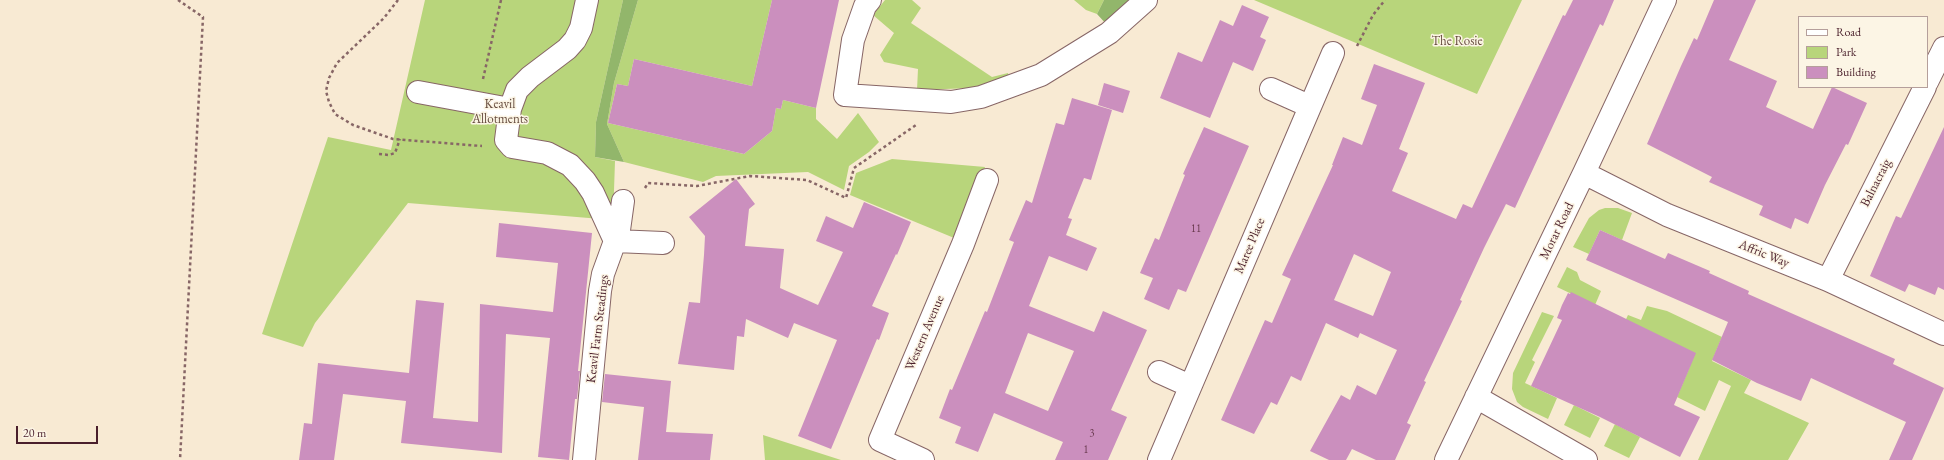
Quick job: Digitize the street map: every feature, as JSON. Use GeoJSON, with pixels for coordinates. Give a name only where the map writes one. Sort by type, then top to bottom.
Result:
{"type":"FeatureCollection","features":[{"type":"Feature","properties":{"kind":"street"},"geometry":{"type":"LineString","coordinates":[[587,0],[581,28],[575,40],[559,56],[522,84],[513,98],[506,134],[508,144],[512,147],[547,153],[570,165],[585,181],[593,193],[615,241],[663,243]]}},
{"type":"Feature","properties":{"kind":"street"},"geometry":{"type":"LineString","coordinates":[[870,0],[865,6],[853,40],[845,95],[951,102],[981,97],[1041,75],[1108,32],[1146,0]]}},
{"type":"Feature","properties":{"kind":"street","name":"Morar Road"},"geometry":{"type":"LineString","coordinates":[[1446,460],[1584,173],[1665,0]]}},
{"type":"Feature","properties":{"kind":"street"},"geometry":{"type":"LineString","coordinates":[[1928,80],[1944,48]]}},
{"type":"Feature","properties":{"kind":"street","name":"Maree Place"},"geometry":{"type":"LineString","coordinates":[[1159,460],[1309,106],[1333,53]]}},
{"type":"Feature","properties":{"kind":"street","name":"Balnacraig"},"geometry":{"type":"LineString","coordinates":[[1828,280],[1924,88]]}},
{"type":"Feature","properties":{"kind":"street"},"geometry":{"type":"LineString","coordinates":[[1271,89],[1309,106]]}},
{"type":"Feature","properties":{"kind":"street"},"geometry":{"type":"LineString","coordinates":[[418,92],[510,109]]}},
{"type":"Feature","properties":{"kind":"street","name":"Affric Way"},"geometry":{"type":"LineString","coordinates":[[1584,173],[1667,215],[1828,280],[1944,334]]}},
{"type":"Feature","properties":{"kind":"street","name":"Western Avenue"},"geometry":{"type":"LineString","coordinates":[[923,460],[880,440],[960,251],[987,180]]}},
{"type":"Feature","properties":{"kind":"street","name":"Keavil Farm Steadings"},"geometry":{"type":"LineString","coordinates":[[584,460],[600,291],[603,274],[619,230],[623,201]]}},
{"type":"Feature","properties":{"kind":"street"},"geometry":{"type":"LineString","coordinates":[[1159,372],[1190,386]]}},
{"type":"Feature","properties":{"kind":"street"},"geometry":{"type":"LineString","coordinates":[[1476,398],[1586,460]]}},
{"type":"Feature","properties":{"kind":"path"},"geometry":{"type":"LineString","coordinates":[[178,0],[203,17],[180,460]]}},
{"type":"Feature","properties":{"kind":"path"},"geometry":{"type":"LineString","coordinates":[[398,0],[384,18],[337,63],[329,78],[326,91],[329,102],[335,114],[343,120],[369,132],[400,139],[493,147],[508,144]]}},
{"type":"Feature","properties":{"kind":"path"},"geometry":{"type":"LineString","coordinates":[[477,103],[501,0]]}},
{"type":"Feature","properties":{"kind":"path"},"geometry":{"type":"LineString","coordinates":[[1333,53],[1354,52],[1373,15],[1385,0]]}},
{"type":"Feature","properties":{"kind":"path"},"geometry":{"type":"LineString","coordinates":[[623,201],[641,197],[648,183],[697,186],[750,176],[807,180],[846,198],[854,168],[919,124]]}},
{"type":"Feature","properties":{"kind":"path"},"geometry":{"type":"LineString","coordinates":[[379,154],[389,155],[396,153],[400,139]]}},
{"type":"Feature","properties":{"kind":"green space","name":"Keavil Allotments"},"geometry":{"type":"Polygon","coordinates":[[[425,0],[623,0],[596,122],[595,157],[615,161],[613,220],[408,203],[315,323],[303,347],[262,334],[328,137],[391,150],[425,0]]]}},
{"type":"Feature","properties":{"kind":"green space"},"geometry":{"type":"Polygon","coordinates":[[[623,0],[638,0],[614,83],[607,124],[624,162],[595,157],[596,122],[623,0]]]}},
{"type":"Feature","properties":{"kind":"green space"},"geometry":{"type":"Polygon","coordinates":[[[638,0],[772,0],[752,86],[634,59],[628,86],[617,84],[608,123],[744,154],[772,131],[776,108],[781,109],[783,100],[816,108],[816,119],[837,139],[858,113],[879,142],[869,152],[849,166],[844,190],[808,172],[716,176],[703,182],[624,162],[607,124],[614,83],[638,0]]]}},
{"type":"Feature","properties":{"kind":"green space"},"geometry":{"type":"Polygon","coordinates":[[[885,0],[912,0],[921,8],[911,23],[992,77],[1008,73],[1009,77],[973,88],[917,90],[918,69],[884,62],[880,55],[894,33],[873,15],[885,0]]]}},
{"type":"Feature","properties":{"kind":"green space"},"geometry":{"type":"Polygon","coordinates":[[[1074,0],[1104,0],[1097,14],[1086,10],[1074,0]]]}},
{"type":"Feature","properties":{"kind":"green space"},"geometry":{"type":"Polygon","coordinates":[[[1104,0],[1136,0],[1108,26],[1097,14],[1104,0]]]}},
{"type":"Feature","properties":{"kind":"green space","name":"The Rosie"},"geometry":{"type":"Polygon","coordinates":[[[1254,0],[1522,0],[1477,94],[1254,0]]]}},
{"type":"Feature","properties":{"kind":"green space"},"geometry":{"type":"Polygon","coordinates":[[[892,159],[985,167],[959,240],[850,195],[856,173],[892,159]]]}},
{"type":"Feature","properties":{"kind":"green space"},"geometry":{"type":"Polygon","coordinates":[[[1605,208],[1618,208],[1632,213],[1622,240],[1600,230],[1589,254],[1573,247],[1589,218],[1599,210],[1605,208]]]}},
{"type":"Feature","properties":{"kind":"green space"},"geometry":{"type":"Polygon","coordinates":[[[1567,267],[1577,272],[1580,280],[1601,291],[1595,305],[1557,287],[1567,267]]]}},
{"type":"Feature","properties":{"kind":"green space"},"geometry":{"type":"Polygon","coordinates":[[[1647,306],[1667,311],[1722,337],[1712,361],[1751,380],[1744,393],[1809,423],[1788,460],[1698,460],[1731,386],[1719,380],[1705,411],[1677,397],[1690,366],[1620,332],[1628,315],[1641,320],[1647,306]]]}},
{"type":"Feature","properties":{"kind":"green space"},"geometry":{"type":"Polygon","coordinates":[[[1542,312],[1554,316],[1532,360],[1535,362],[1525,383],[1557,398],[1548,419],[1523,407],[1517,402],[1512,389],[1513,373],[1542,312]]]}},
{"type":"Feature","properties":{"kind":"green space"},"geometry":{"type":"Polygon","coordinates":[[[1574,405],[1600,418],[1590,438],[1564,425],[1574,405]]]}},
{"type":"Feature","properties":{"kind":"green space"},"geometry":{"type":"Polygon","coordinates":[[[1615,424],[1640,437],[1629,458],[1604,446],[1615,424]]]}},
{"type":"Feature","properties":{"kind":"green space"},"geometry":{"type":"Polygon","coordinates":[[[763,435],[841,460],[765,460],[763,435]]]}},
{"type":"Feature","properties":{"kind":"building"},"geometry":{"type":"Polygon","coordinates":[[[772,0],[839,0],[816,108],[783,100],[781,109],[776,108],[772,131],[744,154],[608,123],[617,84],[628,86],[634,59],[752,86],[772,0]]]}},
{"type":"Feature","properties":{"kind":"building"},"geometry":{"type":"Polygon","coordinates":[[[1573,0],[1614,0],[1603,26],[1600,24],[1515,208],[1506,204],[1484,248],[1460,300],[1462,301],[1424,381],[1426,382],[1407,423],[1411,425],[1395,460],[1376,460],[1352,449],[1346,460],[1329,460],[1310,451],[1341,395],[1350,400],[1357,385],[1376,395],[1397,350],[1360,333],[1358,338],[1326,323],[1301,381],[1291,376],[1277,405],[1271,402],[1254,434],[1221,420],[1265,320],[1272,323],[1291,279],[1282,275],[1333,165],[1343,137],[1362,145],[1377,105],[1361,99],[1374,64],[1425,83],[1399,149],[1408,153],[1392,191],[1456,219],[1463,204],[1472,208],[1563,15],[1565,16],[1573,0]],[[1354,254],[1334,300],[1373,316],[1391,272],[1354,254]]]}},
{"type":"Feature","properties":{"kind":"building"},"geometry":{"type":"Polygon","coordinates":[[[1714,0],[1756,0],[1729,60],[1777,81],[1766,107],[1813,129],[1832,88],[1867,103],[1848,145],[1846,144],[1825,185],[1808,224],[1795,218],[1791,229],[1759,215],[1763,206],[1709,182],[1712,177],[1647,144],[1694,38],[1697,40],[1714,0]]]}},
{"type":"Feature","properties":{"kind":"building"},"geometry":{"type":"Polygon","coordinates":[[[1242,5],[1269,17],[1260,37],[1266,40],[1253,71],[1233,62],[1210,118],[1160,98],[1178,52],[1202,62],[1220,20],[1233,26],[1242,5]]]}},
{"type":"Feature","properties":{"kind":"building"},"geometry":{"type":"Polygon","coordinates":[[[1104,83],[1130,91],[1123,113],[1098,105],[1104,83]]]}},
{"type":"Feature","properties":{"kind":"building"},"geometry":{"type":"Polygon","coordinates":[[[1072,98],[1112,110],[1091,180],[1084,178],[1068,218],[1072,219],[1066,235],[1097,248],[1087,271],[1049,256],[1029,306],[1094,332],[1103,311],[1147,330],[1111,410],[1127,417],[1108,460],[1055,460],[1063,442],[994,413],[978,452],[955,443],[961,427],[939,418],[950,389],[952,390],[985,311],[987,312],[1014,242],[1009,240],[1026,200],[1032,203],[1056,123],[1064,125],[1072,98]],[[1028,333],[1005,393],[1048,411],[1074,351],[1028,333]]]}},
{"type":"Feature","properties":{"kind":"building"},"geometry":{"type":"Polygon","coordinates":[[[1204,127],[1249,146],[1186,292],[1178,289],[1169,310],[1144,299],[1153,278],[1140,273],[1155,238],[1159,240],[1185,175],[1183,174],[1204,127]]]}},
{"type":"Feature","properties":{"kind":"building"},"geometry":{"type":"Polygon","coordinates":[[[1944,127],[1944,290],[1938,287],[1935,295],[1909,284],[1905,292],[1870,276],[1896,216],[1901,218],[1944,127]]]}},
{"type":"Feature","properties":{"kind":"building"},"geometry":{"type":"Polygon","coordinates":[[[736,179],[755,204],[749,209],[745,246],[784,249],[780,288],[818,305],[843,252],[816,241],[826,216],[853,228],[864,202],[911,222],[872,306],[889,313],[879,340],[877,339],[831,449],[798,436],[837,340],[794,323],[788,338],[746,319],[744,337],[737,336],[734,370],[678,364],[689,302],[700,303],[704,255],[705,236],[689,217],[736,179]]]}},
{"type":"Feature","properties":{"kind":"building"},"geometry":{"type":"Polygon","coordinates":[[[499,223],[592,233],[578,371],[580,371],[577,399],[575,399],[569,460],[538,457],[550,338],[506,334],[502,453],[401,443],[406,401],[343,394],[334,460],[299,460],[304,423],[312,424],[318,363],[409,373],[416,300],[444,303],[433,418],[478,422],[480,304],[553,312],[558,263],[496,257],[499,223]]]}},
{"type":"Feature","properties":{"kind":"building"},"geometry":{"type":"Polygon","coordinates":[[[1600,230],[1665,259],[1668,253],[1710,271],[1709,273],[1749,291],[1748,294],[1895,359],[1893,364],[1944,388],[1912,460],[1889,460],[1906,422],[1811,378],[1801,401],[1757,383],[1712,360],[1728,322],[1586,260],[1600,230]]]}},
{"type":"Feature","properties":{"kind":"building"},"geometry":{"type":"Polygon","coordinates":[[[1571,292],[1696,353],[1674,405],[1700,417],[1680,457],[1600,417],[1531,386],[1562,320],[1557,318],[1562,305],[1568,293],[1570,294],[1571,292]]]}},
{"type":"Feature","properties":{"kind":"building"},"geometry":{"type":"Polygon","coordinates":[[[605,374],[671,381],[666,432],[713,434],[710,460],[638,460],[644,407],[602,402],[605,374]]]}}]}
